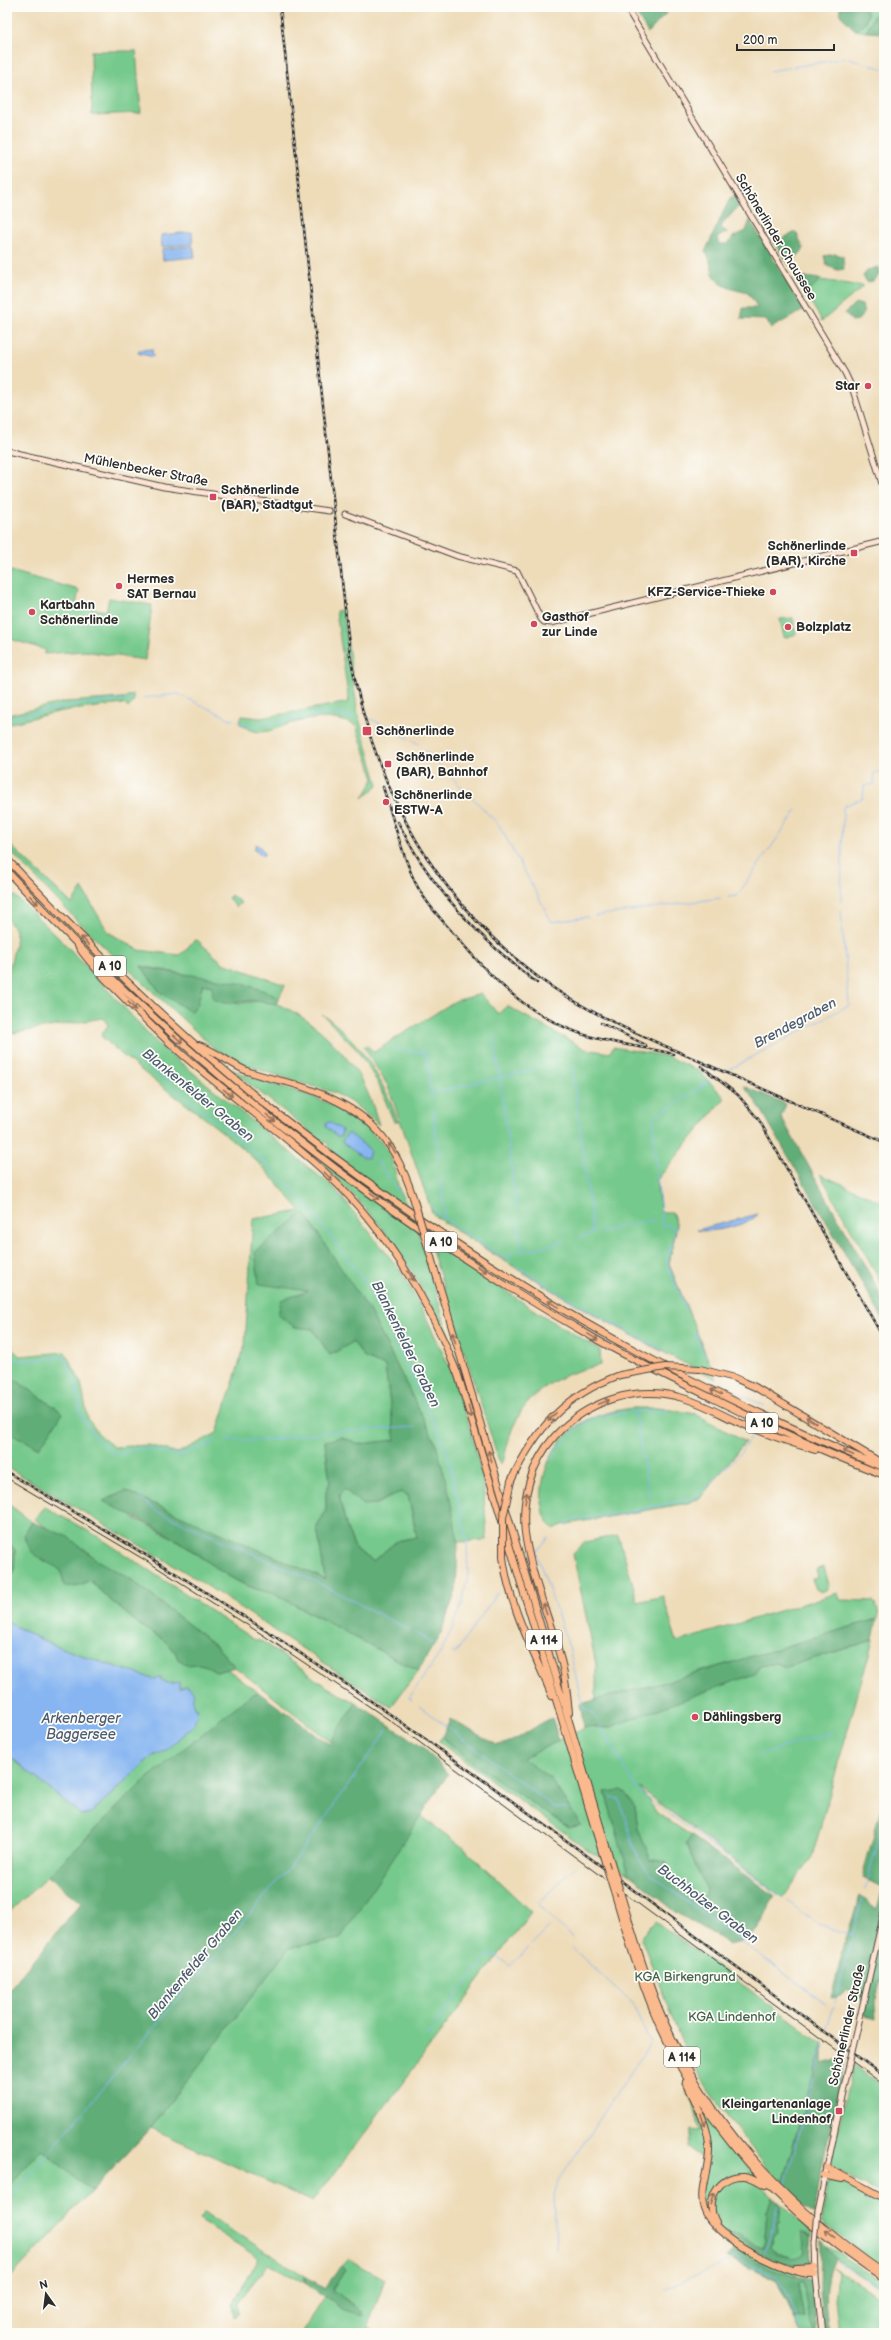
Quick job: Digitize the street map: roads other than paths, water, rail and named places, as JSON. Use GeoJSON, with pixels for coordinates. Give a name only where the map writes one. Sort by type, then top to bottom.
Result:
{"type":"FeatureCollection","features":[{"type":"Feature","properties":{"kind":"highway","name":"A 10"},"geometry":{"type":"LineString","coordinates":[[7,859],[94,951],[195,1044],[272,1110],[415,1216],[517,1282],[581,1320],[680,1374],[758,1412],[884,1468]]}},
{"type":"Feature","properties":{"kind":"highway","name":"A 10"},"geometry":{"type":"LineString","coordinates":[[7,871],[78,946],[176,1037],[250,1100],[317,1154],[440,1242],[602,1343],[753,1419],[884,1475]]}},
{"type":"Feature","properties":{"kind":"highway"},"geometry":{"type":"LineString","coordinates":[[78,946],[92,966],[155,1030],[204,1074],[314,1163],[362,1211],[385,1239],[418,1289],[462,1375]]}},
{"type":"Feature","properties":{"kind":"highway"},"geometry":{"type":"LineString","coordinates":[[195,1044],[207,1048],[229,1063],[248,1071],[314,1091],[354,1110],[372,1125],[394,1150],[403,1167],[413,1197],[430,1254],[462,1375]]}},
{"type":"Feature","properties":{"kind":"highway"},"geometry":{"type":"LineString","coordinates":[[561,1715],[539,1668],[517,1612],[508,1584],[503,1557],[503,1518],[511,1481],[528,1448],[553,1415],[570,1400],[592,1386],[620,1374],[665,1366],[700,1369],[735,1378],[754,1387],[884,1464]]}},
{"type":"Feature","properties":{"kind":"highway","name":"A 114"},"geometry":{"type":"LineString","coordinates":[[462,1375],[605,1862],[642,1980],[670,2046],[708,2111],[740,2154],[771,2189],[830,2241],[884,2279]]}},
{"type":"Feature","properties":{"kind":"highway","name":"A 114"},"geometry":{"type":"LineString","coordinates":[[462,1375],[621,1896],[647,1978],[662,2016],[688,2068],[716,2113],[747,2154],[776,2186],[810,2217],[884,2273]]}},
{"type":"Feature","properties":{"kind":"highway"},"geometry":{"type":"LineString","coordinates":[[572,1734],[562,1665],[528,1551],[524,1522],[525,1502],[534,1468],[542,1453],[564,1426],[587,1410],[613,1398],[636,1394],[670,1395],[691,1400],[759,1431],[846,1460]]}},
{"type":"Feature","properties":{"kind":"highway"},"geometry":{"type":"LineString","coordinates":[[670,2046],[707,2131],[709,2151],[703,2188],[704,2210],[714,2227],[756,2256],[783,2267],[807,2274],[815,2271]]}},
{"type":"Feature","properties":{"kind":"highway"},"geometry":{"type":"LineString","coordinates":[[826,2167],[884,2198]]}},
{"type":"Feature","properties":{"kind":"highway"},"geometry":{"type":"LineString","coordinates":[[824,2175],[846,2179]]}},
{"type":"Feature","properties":{"kind":"highway"},"geometry":{"type":"LineString","coordinates":[[724,2233],[714,2220],[710,2206],[712,2198],[719,2186],[733,2177],[745,2176],[771,2189]]}},
{"type":"Feature","properties":{"kind":"highway"},"geometry":{"type":"LineString","coordinates":[[862,2257],[884,2267]]}},
{"type":"Feature","properties":{"kind":"main road","name":"Schönerlinder Chaussee"},"geometry":{"type":"LineString","coordinates":[[626,7],[849,381],[884,490]]}},
{"type":"Feature","properties":{"kind":"main road","name":"Mühlenbecker Straße"},"geometry":{"type":"LineString","coordinates":[[7,452],[164,487],[329,511]]}},
{"type":"Feature","properties":{"kind":"main road"},"geometry":{"type":"LineString","coordinates":[[345,514],[457,556],[517,571],[539,616],[544,622],[558,621],[884,541]]}},
{"type":"Feature","properties":{"kind":"main road","name":"Schönerlinder Straße"},"geometry":{"type":"LineString","coordinates":[[822,2333],[815,2271],[815,2242],[818,2211],[824,2175],[884,1912]]}},
{"type":"Feature","properties":{"kind":"water"},"geometry":{"type":"Polygon","coordinates":[[[192,232],[193,244],[162,247],[161,235],[192,232]]]}},
{"type":"Feature","properties":{"kind":"water"},"geometry":{"type":"Polygon","coordinates":[[[193,246],[195,257],[163,260],[162,249],[193,246]]]}},
{"type":"Feature","properties":{"kind":"water"},"geometry":{"type":"Polygon","coordinates":[[[152,349],[153,357],[138,353],[139,350],[152,349]]]}},
{"type":"Feature","properties":{"kind":"water"},"geometry":{"type":"Polygon","coordinates":[[[256,844],[265,852],[263,856],[254,850],[256,844]]]}},
{"type":"Feature","properties":{"kind":"water"},"geometry":{"type":"Polygon","coordinates":[[[330,1122],[342,1130],[341,1136],[338,1137],[326,1127],[326,1123],[330,1122]]]}},
{"type":"Feature","properties":{"kind":"water"},"geometry":{"type":"Polygon","coordinates":[[[347,1134],[350,1134],[370,1150],[368,1158],[362,1157],[343,1143],[342,1141],[347,1134]]]}},
{"type":"Feature","properties":{"kind":"water"},"geometry":{"type":"Polygon","coordinates":[[[758,1214],[754,1218],[739,1225],[711,1231],[697,1230],[758,1214]]]}},
{"type":"Feature","properties":{"kind":"water","name":"Arkenberger Baggersee"},"geometry":{"type":"Polygon","coordinates":[[[7,1621],[41,1639],[78,1654],[153,1679],[161,1678],[161,1681],[170,1684],[179,1682],[179,1689],[186,1686],[194,1694],[193,1705],[198,1712],[194,1724],[168,1749],[151,1757],[91,1813],[81,1815],[7,1754],[7,1621]]]}},
{"type":"Feature","properties":{"kind":"waterway"},"geometry":{"type":"LineString","coordinates":[[770,71],[846,58]]}},
{"type":"Feature","properties":{"kind":"waterway"},"geometry":{"type":"LineString","coordinates":[[849,58],[884,69]]}},
{"type":"Feature","properties":{"kind":"waterway"},"geometry":{"type":"LineString","coordinates":[[143,698],[178,694],[233,720]]}},
{"type":"Feature","properties":{"kind":"waterway"},"geometry":{"type":"LineString","coordinates":[[7,719],[68,706],[132,699]]}},
{"type":"Feature","properties":{"kind":"waterway"},"geometry":{"type":"LineString","coordinates":[[238,722],[251,726],[328,713],[354,717]]}},
{"type":"Feature","properties":{"kind":"waterway"},"geometry":{"type":"LineString","coordinates":[[371,719],[419,744]]}},
{"type":"Feature","properties":{"kind":"waterway"},"geometry":{"type":"LineString","coordinates":[[425,750],[499,825],[552,922],[588,917]]}},
{"type":"Feature","properties":{"kind":"waterway","name":"Brendegraben"},"geometry":{"type":"LineString","coordinates":[[841,902],[843,809],[844,806],[863,798],[864,786],[874,784],[874,773],[884,771]]}},
{"type":"Feature","properties":{"kind":"waterway"},"geometry":{"type":"LineString","coordinates":[[728,897],[737,896],[797,810]]}},
{"type":"Feature","properties":{"kind":"waterway"},"geometry":{"type":"LineString","coordinates":[[595,916],[720,898]]}},
{"type":"Feature","properties":{"kind":"waterway","name":"Brendegraben"},"geometry":{"type":"LineString","coordinates":[[728,1070],[849,1005],[841,910]]}},
{"type":"Feature","properties":{"kind":"waterway"},"geometry":{"type":"LineString","coordinates":[[494,1036],[517,1209]]}},
{"type":"Feature","properties":{"kind":"waterway"},"geometry":{"type":"LineString","coordinates":[[396,1049],[426,1053],[432,1099]]}},
{"type":"Feature","properties":{"kind":"waterway","name":"Blankenfelder Graben"},"geometry":{"type":"LineString","coordinates":[[130,1053],[238,1138],[290,1186],[338,1246],[370,1289],[447,1451],[467,1541],[468,1574],[462,1604],[452,1629],[441,1652],[409,1698],[413,1701]]}},
{"type":"Feature","properties":{"kind":"waterway"},"geometry":{"type":"LineString","coordinates":[[572,1065],[593,1234],[580,1237]]}},
{"type":"Feature","properties":{"kind":"waterway"},"geometry":{"type":"LineString","coordinates":[[435,1092],[536,1069]]}},
{"type":"Feature","properties":{"kind":"waterway","name":"Brendegraben"},"geometry":{"type":"LineString","coordinates":[[686,1311],[669,1269],[667,1258],[676,1227],[662,1225],[655,1158],[653,1118],[710,1081]]}},
{"type":"Feature","properties":{"kind":"waterway"},"geometry":{"type":"LineString","coordinates":[[433,1109],[439,1160]]}},
{"type":"Feature","properties":{"kind":"waterway"},"geometry":{"type":"LineString","coordinates":[[375,1159],[399,1192]]}},
{"type":"Feature","properties":{"kind":"waterway"},"geometry":{"type":"LineString","coordinates":[[441,1180],[445,1219]]}},
{"type":"Feature","properties":{"kind":"waterway"},"geometry":{"type":"LineString","coordinates":[[432,1207],[437,1211],[437,1214],[499,1256],[509,1258],[509,1262]]}},
{"type":"Feature","properties":{"kind":"waterway"},"geometry":{"type":"LineString","coordinates":[[600,1232],[654,1220]]}},
{"type":"Feature","properties":{"kind":"waterway"},"geometry":{"type":"LineString","coordinates":[[518,1222],[522,1252],[565,1241]]}},
{"type":"Feature","properties":{"kind":"waterway"},"geometry":{"type":"LineString","coordinates":[[509,1255],[515,1253]]}},
{"type":"Feature","properties":{"kind":"waterway"},"geometry":{"type":"LineString","coordinates":[[515,1266],[569,1299],[666,1352]]}},
{"type":"Feature","properties":{"kind":"waterway"},"geometry":{"type":"LineString","coordinates":[[694,1331],[701,1350],[709,1359]]}},
{"type":"Feature","properties":{"kind":"waterway"},"geometry":{"type":"LineString","coordinates":[[7,1356],[20,1360],[65,1358],[77,1388],[80,1413],[94,1436],[115,1455],[141,1448],[177,1455],[187,1453],[216,1441]]}},
{"type":"Feature","properties":{"kind":"waterway"},"geometry":{"type":"LineString","coordinates":[[724,1387],[765,1406]]}},
{"type":"Feature","properties":{"kind":"waterway"},"geometry":{"type":"LineString","coordinates":[[551,1459],[564,1441],[577,1429],[589,1421],[615,1413],[668,1410]]}},
{"type":"Feature","properties":{"kind":"waterway"},"geometry":{"type":"LineString","coordinates":[[635,1413],[649,1497]]}},
{"type":"Feature","properties":{"kind":"waterway"},"geometry":{"type":"LineString","coordinates":[[226,1439],[258,1441],[327,1432],[415,1427]]}},
{"type":"Feature","properties":{"kind":"waterway"},"geometry":{"type":"LineString","coordinates":[[566,1523],[577,1519],[620,1514],[696,1497],[740,1454],[751,1437]]}},
{"type":"Feature","properties":{"kind":"waterway"},"geometry":{"type":"LineString","coordinates":[[140,1497],[156,1511],[236,1547]]}},
{"type":"Feature","properties":{"kind":"waterway"},"geometry":{"type":"LineString","coordinates":[[549,1537],[536,1552],[569,1647],[583,1708],[592,1712],[598,1721]]}},
{"type":"Feature","properties":{"kind":"waterway"},"geometry":{"type":"LineString","coordinates":[[237,1547],[317,1582],[409,1630]]}},
{"type":"Feature","properties":{"kind":"waterway"},"geometry":{"type":"LineString","coordinates":[[452,1652],[455,1654],[497,1593]]}},
{"type":"Feature","properties":{"kind":"waterway"},"geometry":{"type":"LineString","coordinates":[[415,1633],[436,1644]]}},
{"type":"Feature","properties":{"kind":"waterway","name":"Buchholzer Graben"},"geometry":{"type":"LineString","coordinates":[[419,1706],[554,1807],[568,1808]]}},
{"type":"Feature","properties":{"kind":"waterway"},"geometry":{"type":"LineString","coordinates":[[600,1726],[638,1791],[783,1898]]}},
{"type":"Feature","properties":{"kind":"waterway","name":"Blankenfelder Graben"},"geometry":{"type":"LineString","coordinates":[[7,2202],[297,1858],[387,1730]]}},
{"type":"Feature","properties":{"kind":"waterway"},"geometry":{"type":"LineString","coordinates":[[758,1755],[834,1732]]}},
{"type":"Feature","properties":{"kind":"waterway","name":"Buchholzer Graben"},"geometry":{"type":"LineString","coordinates":[[610,1797],[619,1799],[637,1856],[651,1875],[827,2004]]}},
{"type":"Feature","properties":{"kind":"waterway"},"geometry":{"type":"LineString","coordinates":[[865,1890],[884,1819]]}},
{"type":"Feature","properties":{"kind":"waterway"},"geometry":{"type":"LineString","coordinates":[[540,1901],[575,1867]]}},
{"type":"Feature","properties":{"kind":"waterway"},"geometry":{"type":"LineString","coordinates":[[852,1936],[862,1899]]}},
{"type":"Feature","properties":{"kind":"waterway"},"geometry":{"type":"LineString","coordinates":[[787,1901],[821,1926],[853,1935]]}},
{"type":"Feature","properties":{"kind":"waterway"},"geometry":{"type":"LineString","coordinates":[[539,1903],[539,1906],[573,1938]]}},
{"type":"Feature","properties":{"kind":"waterway"},"geometry":{"type":"LineString","coordinates":[[449,2006],[487,1956],[496,1955],[510,1966],[549,1927]]}},
{"type":"Feature","properties":{"kind":"waterway","name":"Buchholzer Graben"},"geometry":{"type":"LineString","coordinates":[[739,1939],[742,1935]]}},
{"type":"Feature","properties":{"kind":"waterway"},"geometry":{"type":"LineString","coordinates":[[835,2002],[852,1939]]}},
{"type":"Feature","properties":{"kind":"waterway"},"geometry":{"type":"LineString","coordinates":[[556,2249],[554,2192],[557,2183],[651,2042],[631,2002],[572,1948]]}},
{"type":"Feature","properties":{"kind":"waterway"},"geometry":{"type":"LineString","coordinates":[[827,2028],[834,2006]]}},
{"type":"Feature","properties":{"kind":"waterway"},"geometry":{"type":"LineString","coordinates":[[427,2036],[447,2010]]}},
{"type":"Feature","properties":{"kind":"waterway"},"geometry":{"type":"LineString","coordinates":[[816,2072],[823,2046]]}},
{"type":"Feature","properties":{"kind":"waterway"},"geometry":{"type":"LineString","coordinates":[[785,2186],[814,2077]]}},
{"type":"Feature","properties":{"kind":"waterway"},"geometry":{"type":"LineString","coordinates":[[765,2253],[779,2205]]}},
{"type":"Feature","properties":{"kind":"waterway"},"geometry":{"type":"LineString","coordinates":[[664,2290],[734,2258],[777,2278],[785,2289],[803,2333]]}},
{"type":"Feature","properties":{"kind":"waterway","name":"Brendegraben"},"geometry":{"type":"LineString","coordinates":[[837,2262],[884,2291]]}},
{"type":"Feature","properties":{"kind":"waterway"},"geometry":{"type":"LineString","coordinates":[[760,2270],[761,2266]]}},
{"type":"Feature","properties":{"kind":"tram line"},"geometry":{"type":"LineString","coordinates":[[7,1478],[150,1563],[263,1635],[388,1719],[884,2085]]}},
{"type":"Feature","properties":{"kind":"railway"},"geometry":{"type":"LineString","coordinates":[[280,7],[350,655],[369,734],[398,807],[417,842],[438,875],[463,906],[491,936],[541,980],[590,1010],[633,1032],[884,1142]]}},
{"type":"Feature","properties":{"kind":"railway"},"geometry":{"type":"LineString","coordinates":[[383,787],[406,859],[419,889],[438,916],[482,965],[510,993],[542,1016],[579,1033],[602,1040],[673,1054]]}},
{"type":"Feature","properties":{"kind":"railway"},"geometry":{"type":"LineString","coordinates":[[398,822],[425,868],[458,910],[496,949],[537,983]]}},
{"type":"Feature","properties":{"kind":"railway"},"geometry":{"type":"LineString","coordinates":[[601,1023],[646,1045]]}},
{"type":"Feature","properties":{"kind":"railway"},"geometry":{"type":"LineString","coordinates":[[701,1066],[738,1095],[759,1120],[884,1339]]}},
{"type":"Feature","properties":{"kind":"railway"},"geometry":{"type":"LineString","coordinates":[[7,1472],[181,1577],[310,1659],[487,1783],[884,2076]]}},
{"type":"Feature","properties":{"kind":"place","name":"Star"},"geometry":{"type":"Point","coordinates":[868,386]}},
{"type":"Feature","properties":{"kind":"place","name":"Schönerlinde (BAR), Stadtgut"},"geometry":{"type":"Point","coordinates":[213,497]}},
{"type":"Feature","properties":{"kind":"place","name":"Schönerlinde (BAR), Kirche"},"geometry":{"type":"Point","coordinates":[854,553]}},
{"type":"Feature","properties":{"kind":"place","name":"Hermes SAT Bernau"},"geometry":{"type":"Point","coordinates":[119,586]}},
{"type":"Feature","properties":{"kind":"place","name":"KFZ-Service-Thieke"},"geometry":{"type":"Point","coordinates":[773,592]}},
{"type":"Feature","properties":{"kind":"place","name":"Kartbahn Schönerlinde"},"geometry":{"type":"Point","coordinates":[32,612]}},
{"type":"Feature","properties":{"kind":"place","name":"Gasthof zur Linde"},"geometry":{"type":"Point","coordinates":[534,624]}},
{"type":"Feature","properties":{"kind":"place","name":"Bolzplatz"},"geometry":{"type":"Point","coordinates":[788,627]}},
{"type":"Feature","properties":{"kind":"place","name":"Schönerlinde"},"geometry":{"type":"Point","coordinates":[367,731]}},
{"type":"Feature","properties":{"kind":"place","name":"Schönerlinde (BAR), Bahnhof"},"geometry":{"type":"Point","coordinates":[388,764]}},
{"type":"Feature","properties":{"kind":"place","name":"Schönerlinde ESTW-A"},"geometry":{"type":"Point","coordinates":[386,802]}},
{"type":"Feature","properties":{"kind":"place","name":"Dählingsberg"},"geometry":{"type":"Point","coordinates":[695,1717]}},
{"type":"Feature","properties":{"kind":"place","name":"Kleingartenanlage Lindenhof"},"geometry":{"type":"Point","coordinates":[839,2111]}},
{"type":"Feature","properties":{"kind":"park label","name":"KGA Birkengrund"},"geometry":{"type":"Point","coordinates":[685,1977]}},
{"type":"Feature","properties":{"kind":"park label","name":"KGA Lindenhof"},"geometry":{"type":"Point","coordinates":[732,2017]}}]}
